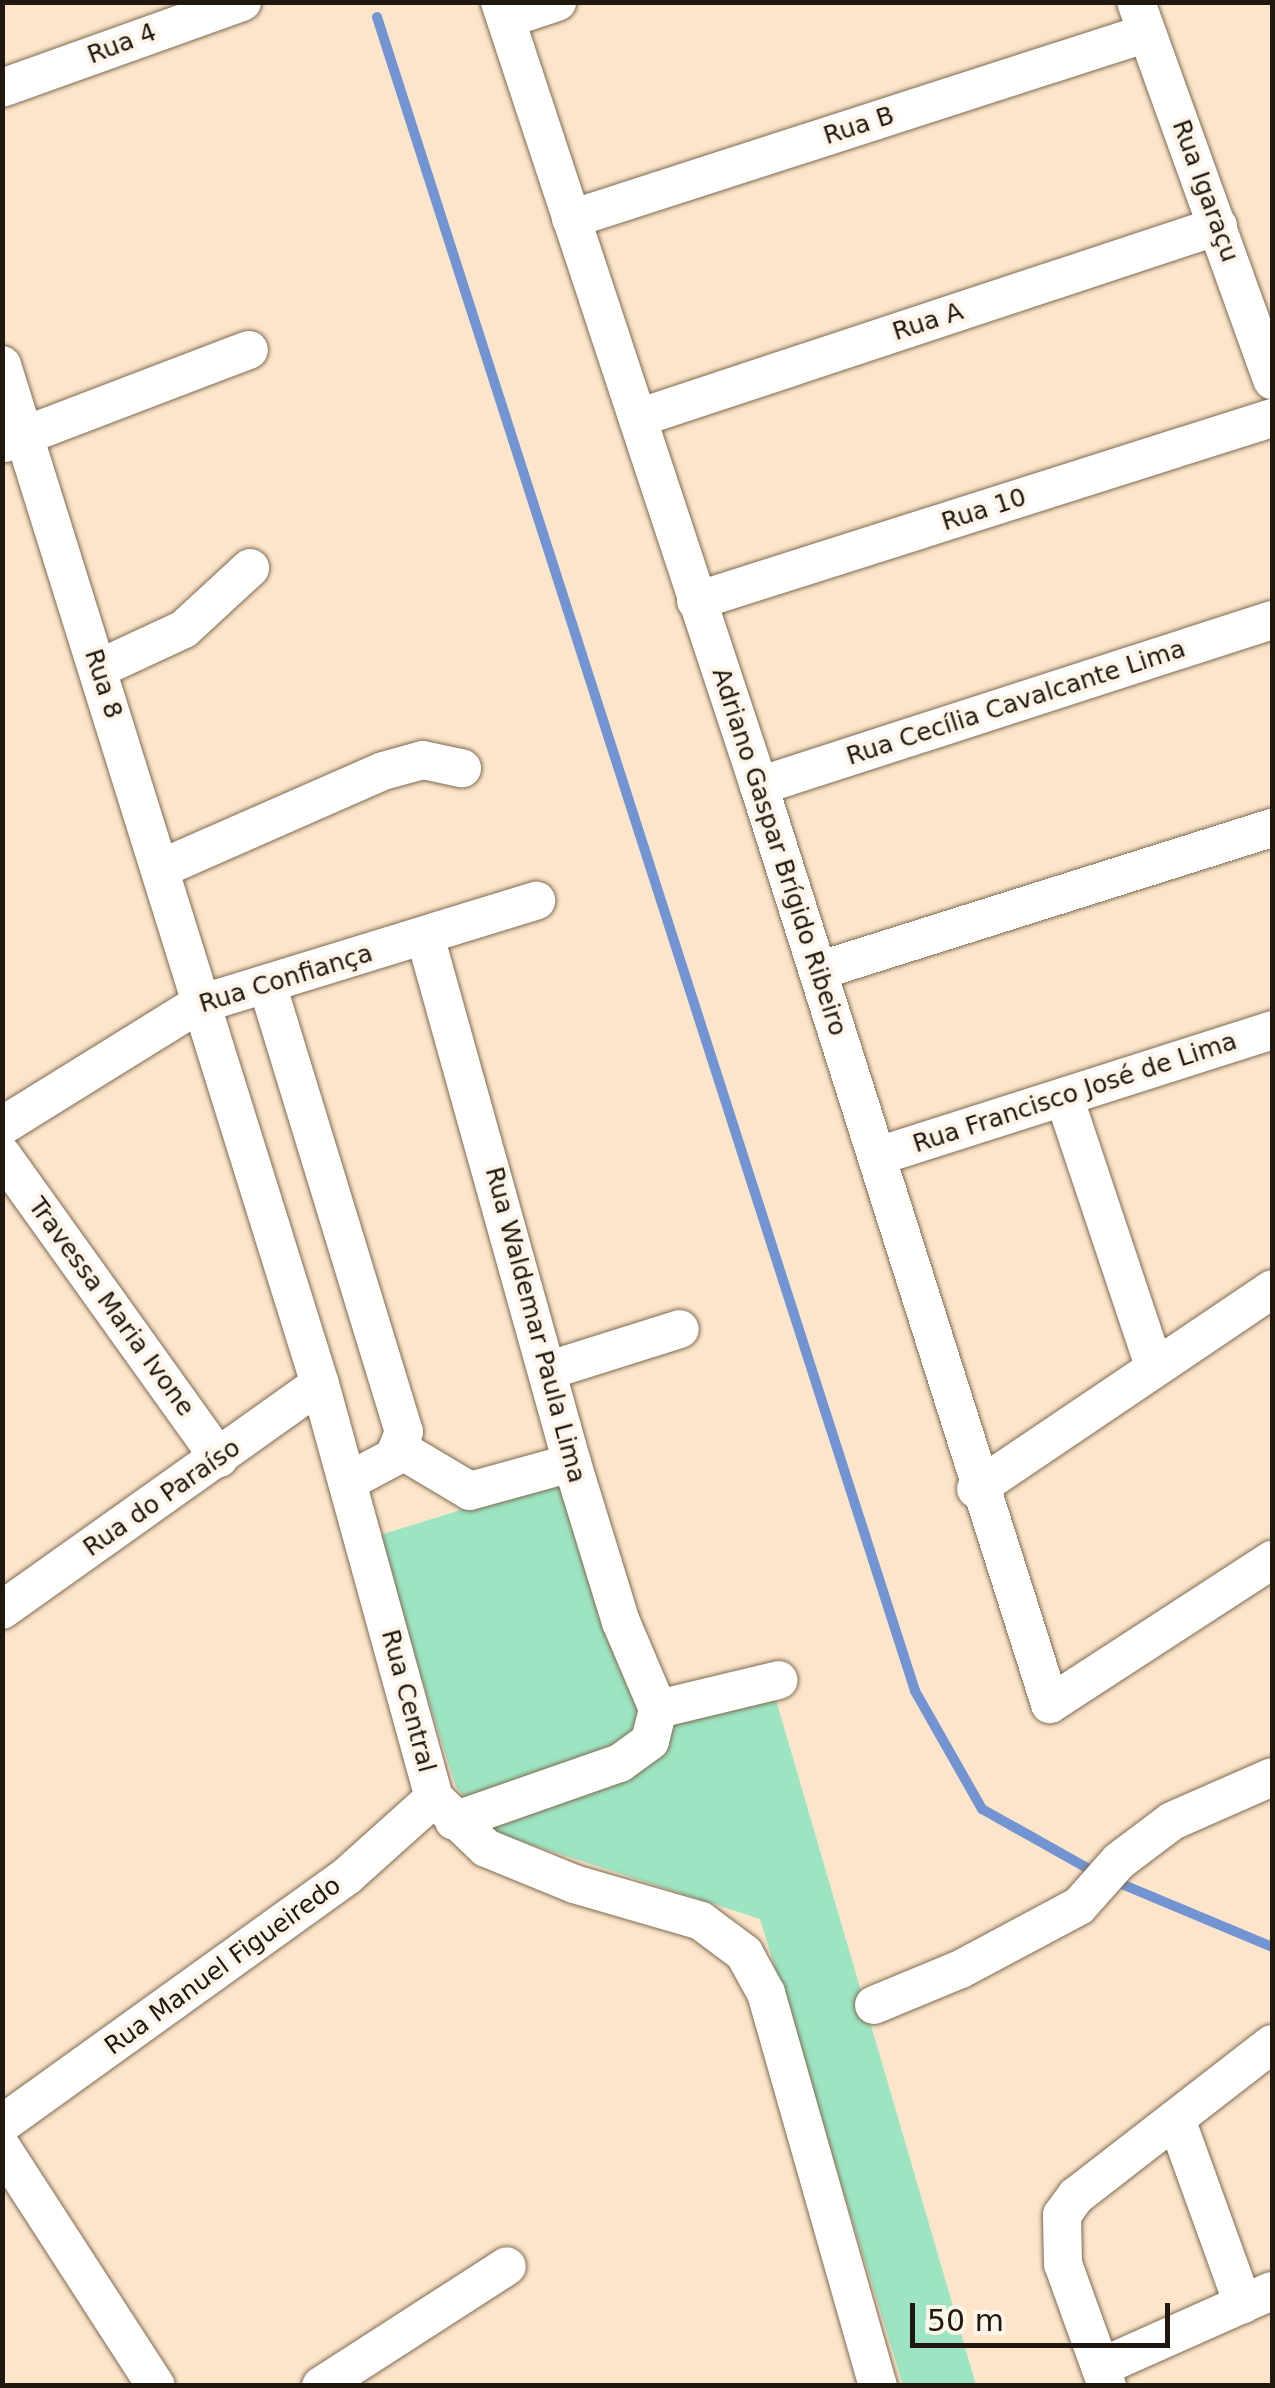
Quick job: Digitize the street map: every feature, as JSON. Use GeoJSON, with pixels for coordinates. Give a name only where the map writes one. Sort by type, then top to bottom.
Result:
{"type":"FeatureCollection","features":[{"type":"Feature","properties":{"kind":"street","name":"Rua 4"},"geometry":{"type":"LineString","coordinates":[[2,88],[168,14],[242,2]]}},
{"type":"Feature","properties":{"kind":"street"},"geometry":{"type":"LineString","coordinates":[[503,11],[557,2]]}},
{"type":"Feature","properties":{"kind":"street","name":"Adriano Gaspar Brígido Ribeiro"},"geometry":{"type":"LineString","coordinates":[[503,11],[759,786],[878,1156],[976,1489],[1050,1704],[1272,1560]]}},
{"type":"Feature","properties":{"kind":"street","name":"Rua B"},"geometry":{"type":"LineString","coordinates":[[571,219],[1141,18]]}},
{"type":"Feature","properties":{"kind":"street","name":"Rua Igaraçu"},"geometry":{"type":"LineString","coordinates":[[1141,18],[1218,226],[1259,294],[1272,380]]}},
{"type":"Feature","properties":{"kind":"street","name":"Rua A"},"geometry":{"type":"LineString","coordinates":[[638,418],[1218,226]]}},
{"type":"Feature","properties":{"kind":"street"},"geometry":{"type":"LineString","coordinates":[[13,438],[249,350]]}},
{"type":"Feature","properties":{"kind":"street","name":"Rua 8"},"geometry":{"type":"LineString","coordinates":[[2,365],[13,438],[98,669],[162,868],[197,1005]]}},
{"type":"Feature","properties":{"kind":"street","name":"Rua 10"},"geometry":{"type":"LineString","coordinates":[[696,601],[1272,418]]}},
{"type":"Feature","properties":{"kind":"street"},"geometry":{"type":"LineString","coordinates":[[98,669],[184,629],[250,568]]}},
{"type":"Feature","properties":{"kind":"street","name":"Rua Cecília Cavalcante Lima"},"geometry":{"type":"LineString","coordinates":[[759,786],[1272,620]]}},
{"type":"Feature","properties":{"kind":"street"},"geometry":{"type":"LineString","coordinates":[[162,868],[384,771],[423,760],[462,768]]}},
{"type":"Feature","properties":{"kind":"street"},"geometry":{"type":"LineString","coordinates":[[818,971],[1272,828]]}},
{"type":"Feature","properties":{"kind":"street","name":"Rua Confiança"},"geometry":{"type":"LineString","coordinates":[[2,1126],[197,1005],[536,902]]}},
{"type":"Feature","properties":{"kind":"street","name":"Rua Waldemar Paula Lima"},"geometry":{"type":"LineString","coordinates":[[425,936],[550,1370],[572,1462],[622,1622],[658,1709]]}},
{"type":"Feature","properties":{"kind":"street"},"geometry":{"type":"LineString","coordinates":[[267,984],[397,1399],[401,1450]]}},
{"type":"Feature","properties":{"kind":"street","name":"Rua Central"},"geometry":{"type":"LineString","coordinates":[[197,1005],[320,1384],[444,1810]]}},
{"type":"Feature","properties":{"kind":"street","name":"Rua Francisco José de Lima"},"geometry":{"type":"LineString","coordinates":[[878,1156],[1272,1030]]}},
{"type":"Feature","properties":{"kind":"street"},"geometry":{"type":"LineString","coordinates":[[1064,1096],[1154,1366]]}},
{"type":"Feature","properties":{"kind":"street","name":"Travessa Maria Ivone"},"geometry":{"type":"LineString","coordinates":[[2,1156],[219,1458]]}},
{"type":"Feature","properties":{"kind":"street"},"geometry":{"type":"LineString","coordinates":[[976,1489],[1272,1289]]}},
{"type":"Feature","properties":{"kind":"street"},"geometry":{"type":"LineString","coordinates":[[550,1370],[680,1329]]}},
{"type":"Feature","properties":{"kind":"street","name":"Rua do Paraíso"},"geometry":{"type":"LineString","coordinates":[[2,1610],[320,1384]]}},
{"type":"Feature","properties":{"kind":"street"},"geometry":{"type":"LineString","coordinates":[[401,1450],[470,1490],[572,1462]]}},
{"type":"Feature","properties":{"kind":"street"},"geometry":{"type":"LineString","coordinates":[[347,1482],[379,1468],[401,1450]]}},
{"type":"Feature","properties":{"kind":"street"},"geometry":{"type":"LineString","coordinates":[[444,1810],[620,1763],[650,1742],[658,1709],[778,1680]]}},
{"type":"Feature","properties":{"kind":"street"},"geometry":{"type":"LineString","coordinates":[[874,2005],[961,1969],[1078,1906],[1172,1821],[1272,1777]]}},
{"type":"Feature","properties":{"kind":"street"},"geometry":{"type":"LineString","coordinates":[[444,1810],[514,1862],[701,1921],[744,1953],[766,1993],[878,2386]]}},
{"type":"Feature","properties":{"kind":"street","name":"Rua Manuel Figueiredo"},"geometry":{"type":"LineString","coordinates":[[2,2124],[444,1810]]}},
{"type":"Feature","properties":{"kind":"street"},"geometry":{"type":"LineString","coordinates":[[1176,2119],[1258,2297],[1104,2376],[1063,2264],[1062,2215],[1076,2196],[1272,2044]]}},
{"type":"Feature","properties":{"kind":"street"},"geometry":{"type":"LineString","coordinates":[[2,2148],[156,2386]]}},
{"type":"Feature","properties":{"kind":"street"},"geometry":{"type":"LineString","coordinates":[[322,2386],[507,2266]]}},
{"type":"Feature","properties":{"kind":"green space"},"geometry":{"type":"Polygon","coordinates":[[[567,1477],[646,1727],[776,1700],[976,2385],[903,2385],[760,1919],[496,1833],[456,1787],[377,1536],[567,1477]]]}},
{"type":"Feature","properties":{"kind":"waterway"},"geometry":{"type":"LineString","coordinates":[[377,17],[915,1691],[982,1809],[1096,1873]]}},
{"type":"Feature","properties":{"kind":"waterway"},"geometry":{"type":"LineString","coordinates":[[1112,1880],[1272,1947]]}}]}
